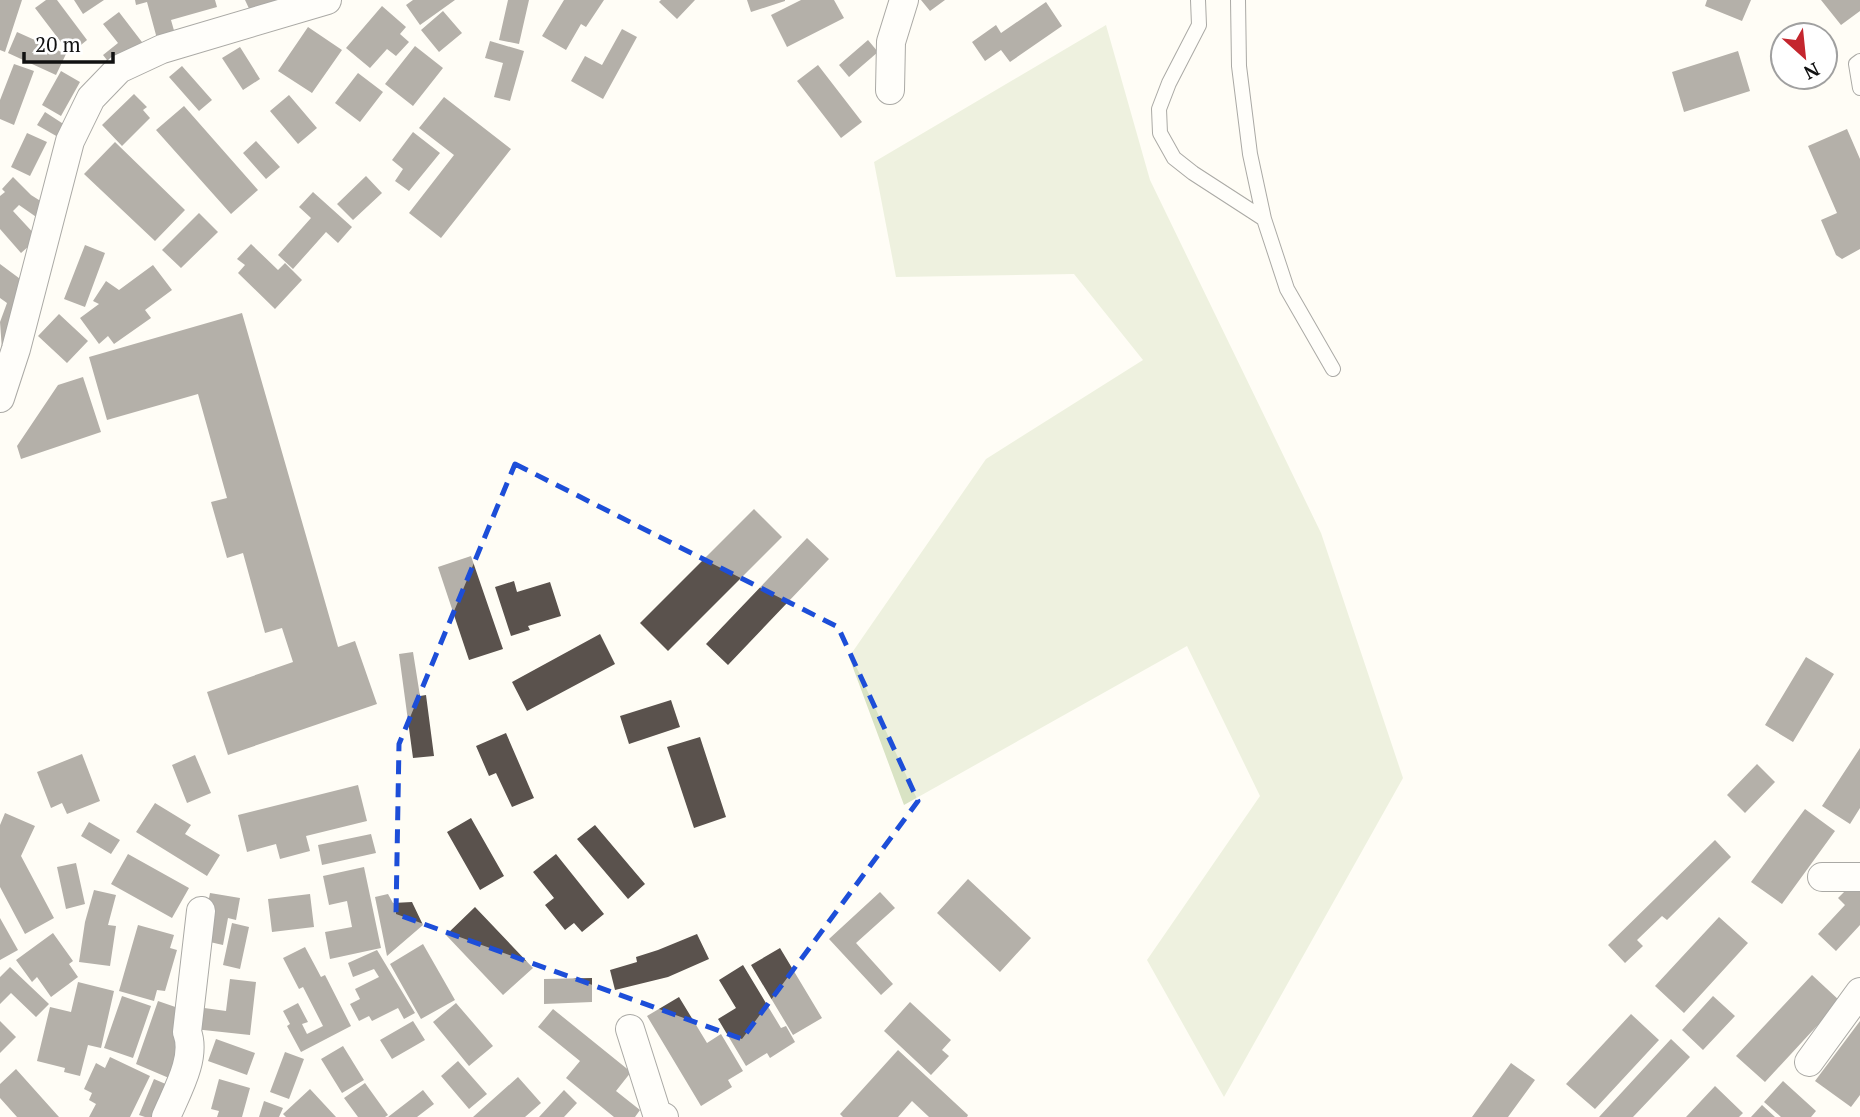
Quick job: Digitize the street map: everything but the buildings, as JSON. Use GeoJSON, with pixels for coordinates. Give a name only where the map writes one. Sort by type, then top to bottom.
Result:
{"type":"FeatureCollection","features":[{"type":"Feature","properties":{"kind":"street"},"geometry":{"type":"LineString","coordinates":[[0,398],[16,349],[70,141],[91,98],[119,69],[162,49],[327,0]]}},
{"type":"Feature","properties":{"kind":"street"},"geometry":{"type":"LineString","coordinates":[[890,90],[891,42],[904,0]]}},
{"type":"Feature","properties":{"kind":"street"},"geometry":{"type":"LineString","coordinates":[[1822,877],[1860,877]]}},
{"type":"Feature","properties":{"kind":"street"},"geometry":{"type":"LineString","coordinates":[[166,1117],[185,1072],[201,911]]}},
{"type":"Feature","properties":{"kind":"street"},"geometry":{"type":"LineString","coordinates":[[1809,1062],[1860,992]]}},
{"type":"Feature","properties":{"kind":"street"},"geometry":{"type":"LineString","coordinates":[[630,1029],[658,1116]]}},
{"type":"Feature","properties":{"kind":"lane"},"geometry":{"type":"LineString","coordinates":[[1198,0],[1199,25],[1168,83],[1159,109],[1160,133],[1174,158],[1264,219]]}},
{"type":"Feature","properties":{"kind":"lane"},"geometry":{"type":"LineString","coordinates":[[1238,0],[1239,66],[1250,154],[1264,219],[1287,289],[1333,369]]}},
{"type":"Feature","properties":{"kind":"lane"},"geometry":{"type":"LineString","coordinates":[[1860,61],[1856,64],[1860,88]]}},
{"type":"Feature","properties":{"kind":"highlighted area"},"geometry":{"type":"Polygon","coordinates":[[[515,464],[838,627],[918,801],[742,1039],[396,914],[399,744],[515,464]]]}},
{"type":"Feature","properties":{"kind":"green space"},"geometry":{"type":"Polygon","coordinates":[[[1106,25],[1150,180],[1321,533],[1403,778],[1224,1097],[1147,960],[1260,796],[1187,646],[904,805],[849,657],[986,459],[1143,360],[1074,274],[896,277],[874,162],[1106,25]]]}}]}
